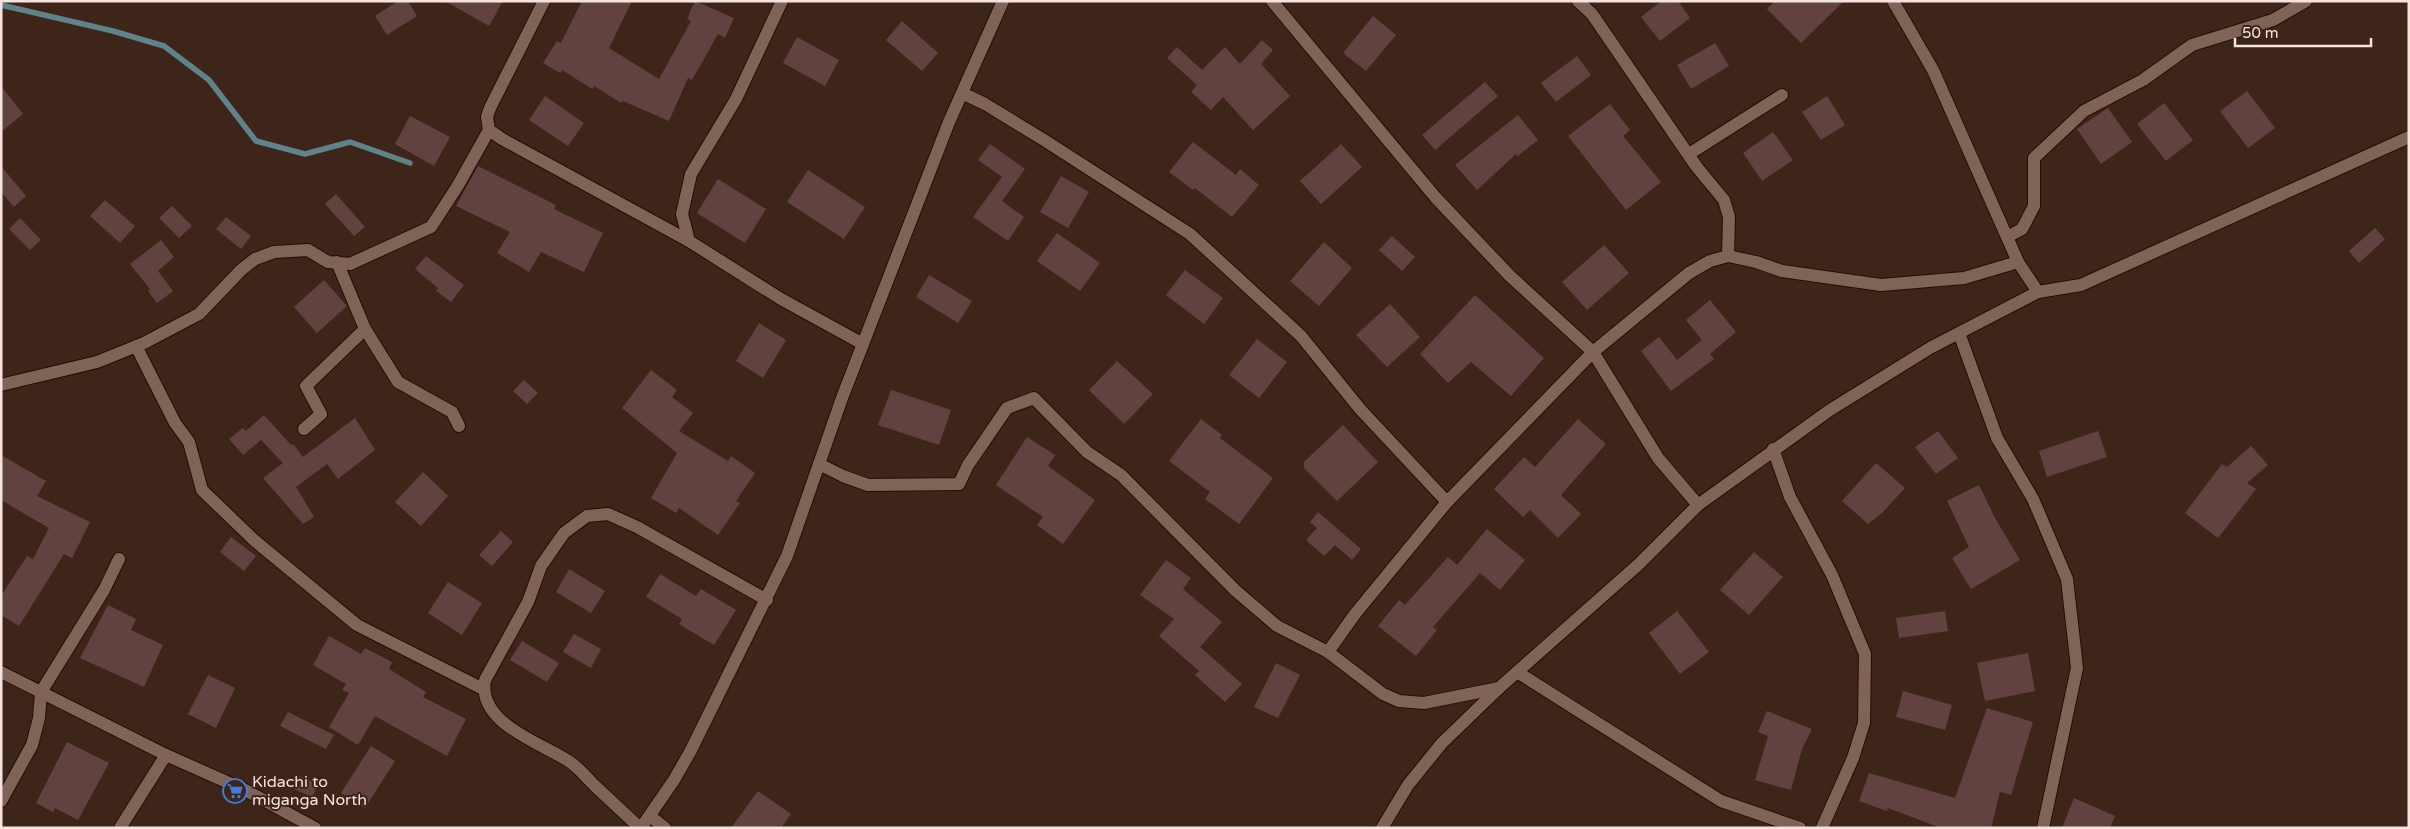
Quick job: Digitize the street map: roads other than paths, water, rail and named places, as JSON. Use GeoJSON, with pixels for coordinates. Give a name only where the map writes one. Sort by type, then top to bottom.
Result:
{"type":"FeatureCollection","features":[{"type":"Feature","properties":{"kind":"street"},"geometry":{"type":"LineString","coordinates":[[1,385],[97,362],[136,346],[199,314],[240,270],[255,258],[274,252],[308,250],[328,262],[350,264],[431,226],[448,202],[489,130],[487,117],[490,108],[544,1]]}},
{"type":"Feature","properties":{"kind":"street"},"geometry":{"type":"LineString","coordinates":[[689,241],[682,214],[691,174],[736,99],[782,1]]}},
{"type":"Feature","properties":{"kind":"street"},"geometry":{"type":"LineString","coordinates":[[136,346],[175,423],[189,442],[202,490],[255,541],[357,625],[483,689],[491,708],[512,730],[570,762],[640,828],[650,816],[690,752],[767,600],[787,556],[863,344],[962,93],[1003,1]]}},
{"type":"Feature","properties":{"kind":"street"},"geometry":{"type":"LineString","coordinates":[[1578,1],[1592,14],[1689,154],[1724,200],[1729,217],[1728,256]]}},
{"type":"Feature","properties":{"kind":"street"},"geometry":{"type":"LineString","coordinates":[[1893,1],[1933,70],[2018,262],[2038,292]]}},
{"type":"Feature","properties":{"kind":"street"},"geometry":{"type":"LineString","coordinates":[[2007,237],[2022,229],[2034,206],[2034,158],[2084,111],[2143,80],[2192,45],[2273,20],[2306,1]]}},
{"type":"Feature","properties":{"kind":"street"},"geometry":{"type":"LineString","coordinates":[[1274,2],[1436,198],[1510,276],[1593,352],[1658,458],[1698,504]]}},
{"type":"Feature","properties":{"kind":"street"},"geometry":{"type":"LineString","coordinates":[[962,93],[985,104],[1036,134],[1190,234],[1301,336],[1360,409],[1448,502]]}},
{"type":"Feature","properties":{"kind":"street"},"geometry":{"type":"LineString","coordinates":[[1689,154],[1782,95]]}},
{"type":"Feature","properties":{"kind":"street"},"geometry":{"type":"LineString","coordinates":[[489,130],[502,139],[689,241],[781,299],[863,344]]}},
{"type":"Feature","properties":{"kind":"street"},"geometry":{"type":"LineString","coordinates":[[1384,827],[1426,761],[1499,688],[1639,564],[1698,504],[1830,410],[1930,348],[2038,292],[2081,285],[2409,137]]}},
{"type":"Feature","properties":{"kind":"street"},"geometry":{"type":"LineString","coordinates":[[1328,652],[1355,614],[1448,502],[1593,352],[1688,273],[1710,260],[1728,256],[1756,262],[1782,271],[1881,285],[1964,278],[2018,262]]}},
{"type":"Feature","properties":{"kind":"street"},"geometry":{"type":"LineString","coordinates":[[337,262],[365,329],[398,382],[452,412],[459,426]]}},
{"type":"Feature","properties":{"kind":"street"},"geometry":{"type":"LineString","coordinates":[[304,429],[321,414],[306,386],[365,329]]}},
{"type":"Feature","properties":{"kind":"street"},"geometry":{"type":"LineString","coordinates":[[1959,333],[1997,438],[2033,499],[2067,579],[2077,668],[2043,828]]}},
{"type":"Feature","properties":{"kind":"street"},"geometry":{"type":"LineString","coordinates":[[819,464],[843,476],[868,485],[959,484],[968,465],[1007,408],[1034,398],[1087,452],[1121,475],[1250,603],[1277,626],[1328,652],[1383,694],[1399,701],[1424,703],[1499,688]]}},
{"type":"Feature","properties":{"kind":"street"},"geometry":{"type":"LineString","coordinates":[[1773,450],[1790,497],[1832,576],[1865,654],[1864,723],[1853,758],[1822,828]]}},
{"type":"Feature","properties":{"kind":"street"},"geometry":{"type":"LineString","coordinates":[[483,689],[489,672],[528,602],[541,566],[564,533],[587,516],[608,514],[637,527],[767,600]]}},
{"type":"Feature","properties":{"kind":"street"},"geometry":{"type":"LineString","coordinates":[[1,801],[32,746],[39,718],[41,692],[104,590],[119,559]]}},
{"type":"Feature","properties":{"kind":"street"},"geometry":{"type":"LineString","coordinates":[[1,672],[166,755],[247,791],[314,828]]}},
{"type":"Feature","properties":{"kind":"street"},"geometry":{"type":"LineString","coordinates":[[1517,672],[1721,801],[1800,828]]}},
{"type":"Feature","properties":{"kind":"street"},"geometry":{"type":"LineString","coordinates":[[120,828],[166,755]]}},
{"type":"Feature","properties":{"kind":"street"},"geometry":{"type":"LineString","coordinates":[[650,816],[665,828]]}},
{"type":"Feature","properties":{"kind":"waterway"},"geometry":{"type":"LineString","coordinates":[[1,5],[113,31],[164,46],[209,80],[256,141],[305,154],[350,142],[410,163]]}},
{"type":"Feature","properties":{"kind":"place","name":"Kidachi to miganga North"},"geometry":{"type":"Point","coordinates":[235,791]}}]}
